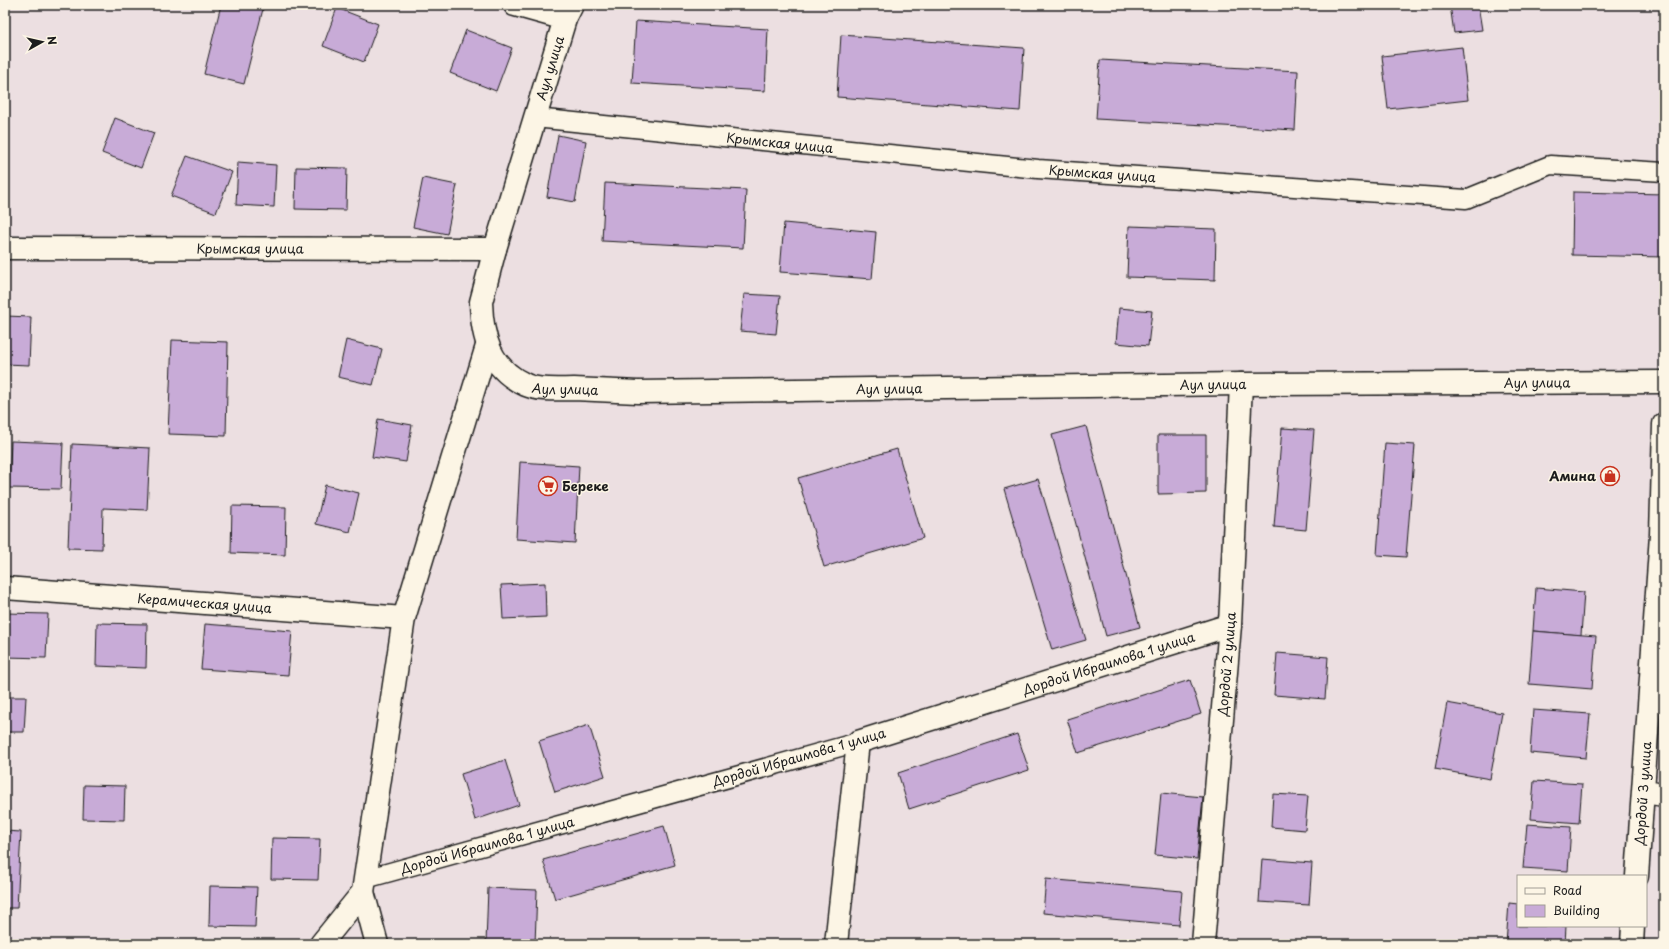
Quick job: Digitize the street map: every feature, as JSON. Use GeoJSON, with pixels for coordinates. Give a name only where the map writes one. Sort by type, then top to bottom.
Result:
{"type":"FeatureCollection","features":[{"type":"Feature","properties":{"kind":"street"},"geometry":{"type":"LineString","coordinates":[[515,5],[569,12]]}},
{"type":"Feature","properties":{"kind":"street","name":"Аул улица"},"geometry":{"type":"LineString","coordinates":[[569,12],[495,249],[481,302],[482,326],[487,346],[497,363],[526,385],[544,388],[638,392],[1241,384],[1664,382]]}},
{"type":"Feature","properties":{"kind":"street","name":"Крымская улица"},"geometry":{"type":"LineString","coordinates":[[5,248],[495,249]]}},
{"type":"Feature","properties":{"kind":"street"},"geometry":{"type":"LineString","coordinates":[[377,944],[364,885],[404,618],[487,346]]}},
{"type":"Feature","properties":{"kind":"street","name":"Дордой 2 улица"},"geometry":{"type":"LineString","coordinates":[[1203,944],[1230,625],[1241,384]]}},
{"type":"Feature","properties":{"kind":"street","name":"Дордой 3 улица"},"geometry":{"type":"LineString","coordinates":[[1637,875],[1654,794],[1664,424]]}},
{"type":"Feature","properties":{"kind":"street","name":"Керамическая улица"},"geometry":{"type":"LineString","coordinates":[[5,588],[404,618]]}},
{"type":"Feature","properties":{"kind":"street","name":"Дордой Ибраимова 1 улица"},"geometry":{"type":"LineString","coordinates":[[858,742],[1230,625]]}},
{"type":"Feature","properties":{"kind":"street"},"geometry":{"type":"LineString","coordinates":[[836,944],[858,742]]}},
{"type":"Feature","properties":{"kind":"street"},"geometry":{"type":"LineString","coordinates":[[321,944],[364,885]]}},
{"type":"Feature","properties":{"kind":"street"},"geometry":{"type":"LineString","coordinates":[[1632,944],[1633,927]]}},
{"type":"Feature","properties":{"kind":"lane","name":"Крымская улица"},"geometry":{"type":"LineString","coordinates":[[535,118],[1038,169],[1466,199],[1550,165],[1664,172]]}},
{"type":"Feature","properties":{"kind":"lane","name":"Дордой Ибраимова 1 улица"},"geometry":{"type":"LineString","coordinates":[[364,885],[858,742]]}},
{"type":"Feature","properties":{"kind":"building"},"geometry":{"type":"Polygon","coordinates":[[[221,5],[264,5],[244,84],[204,74],[221,5]]]}},
{"type":"Feature","properties":{"kind":"building"},"geometry":{"type":"Polygon","coordinates":[[[1450,5],[1478,5],[1482,30],[1454,33],[1450,5]]]}},
{"type":"Feature","properties":{"kind":"building"},"geometry":{"type":"Polygon","coordinates":[[[337,8],[378,24],[364,62],[323,46],[337,8]]]}},
{"type":"Feature","properties":{"kind":"building"},"geometry":{"type":"Polygon","coordinates":[[[636,21],[768,29],[765,91],[632,83],[636,21]]]}},
{"type":"Feature","properties":{"kind":"building"},"geometry":{"type":"Polygon","coordinates":[[[466,30],[512,48],[496,91],[450,73],[466,30]]]}},
{"type":"Feature","properties":{"kind":"building"},"geometry":{"type":"Polygon","coordinates":[[[841,35],[1024,48],[1020,111],[837,97],[841,35]]]}},
{"type":"Feature","properties":{"kind":"building"},"geometry":{"type":"Polygon","coordinates":[[[1462,47],[1468,100],[1388,109],[1382,56],[1462,47]]]}},
{"type":"Feature","properties":{"kind":"building"},"geometry":{"type":"Polygon","coordinates":[[[1100,60],[1298,71],[1295,130],[1096,119],[1100,60]]]}},
{"type":"Feature","properties":{"kind":"building"},"geometry":{"type":"Polygon","coordinates":[[[115,118],[154,133],[141,168],[102,153],[115,118]]]}},
{"type":"Feature","properties":{"kind":"building"},"geometry":{"type":"Polygon","coordinates":[[[558,135],[586,141],[575,202],[547,197],[558,135]]]}},
{"type":"Feature","properties":{"kind":"building"},"geometry":{"type":"Polygon","coordinates":[[[187,156],[232,172],[216,213],[171,196],[187,156]]]}},
{"type":"Feature","properties":{"kind":"building"},"geometry":{"type":"Polygon","coordinates":[[[238,162],[276,165],[274,207],[236,205],[238,162]]]}},
{"type":"Feature","properties":{"kind":"building"},"geometry":{"type":"Polygon","coordinates":[[[296,167],[347,168],[346,210],[295,209],[296,167]]]}},
{"type":"Feature","properties":{"kind":"building"},"geometry":{"type":"Polygon","coordinates":[[[423,178],[457,185],[447,234],[413,227],[423,178]]]}},
{"type":"Feature","properties":{"kind":"building"},"geometry":{"type":"Polygon","coordinates":[[[605,183],[746,190],[743,248],[602,241],[605,183]]]}},
{"type":"Feature","properties":{"kind":"building"},"geometry":{"type":"Polygon","coordinates":[[[1573,192],[1664,194],[1664,257],[1572,255],[1573,192]]]}},
{"type":"Feature","properties":{"kind":"building"},"geometry":{"type":"Polygon","coordinates":[[[784,223],[876,232],[872,279],[780,272],[784,223]]]}},
{"type":"Feature","properties":{"kind":"building"},"geometry":{"type":"Polygon","coordinates":[[[1129,226],[1216,229],[1215,280],[1127,277],[1129,226]]]}},
{"type":"Feature","properties":{"kind":"building"},"geometry":{"type":"Polygon","coordinates":[[[744,294],[780,296],[776,334],[740,331],[744,294]]]}},
{"type":"Feature","properties":{"kind":"building"},"geometry":{"type":"Polygon","coordinates":[[[1119,308],[1152,311],[1148,346],[1116,343],[1119,308]]]}},
{"type":"Feature","properties":{"kind":"building"},"geometry":{"type":"Polygon","coordinates":[[[5,316],[31,317],[29,365],[5,364],[5,316]]]}},
{"type":"Feature","properties":{"kind":"building"},"geometry":{"type":"Polygon","coordinates":[[[172,340],[228,342],[226,436],[168,434],[172,340]]]}},
{"type":"Feature","properties":{"kind":"building"},"geometry":{"type":"Polygon","coordinates":[[[346,340],[382,349],[373,385],[338,377],[346,340]]]}},
{"type":"Feature","properties":{"kind":"building"},"geometry":{"type":"Polygon","coordinates":[[[378,419],[412,425],[406,462],[372,457],[378,419]]]}},
{"type":"Feature","properties":{"kind":"building"},"geometry":{"type":"Polygon","coordinates":[[[1086,426],[1140,627],[1106,636],[1052,435],[1086,426]]]}},
{"type":"Feature","properties":{"kind":"building"},"geometry":{"type":"Polygon","coordinates":[[[1282,428],[1314,430],[1306,530],[1274,527],[1282,428]]]}},
{"type":"Feature","properties":{"kind":"building"},"geometry":{"type":"Polygon","coordinates":[[[1158,435],[1206,435],[1206,493],[1158,494],[1158,435]]]}},
{"type":"Feature","properties":{"kind":"building"},"geometry":{"type":"Polygon","coordinates":[[[11,441],[63,443],[61,489],[9,488],[11,441]]]}},
{"type":"Feature","properties":{"kind":"building"},"geometry":{"type":"Polygon","coordinates":[[[1385,443],[1415,445],[1406,557],[1377,555],[1385,443]]]}},
{"type":"Feature","properties":{"kind":"building"},"geometry":{"type":"Polygon","coordinates":[[[72,444],[150,448],[147,510],[103,508],[102,549],[68,548],[72,444]]]}},
{"type":"Feature","properties":{"kind":"building"},"geometry":{"type":"Polygon","coordinates":[[[897,449],[923,538],[824,567],[798,478],[897,449]]]}},
{"type":"Feature","properties":{"kind":"building"},"geometry":{"type":"Polygon","coordinates":[[[520,462],[579,466],[575,543],[516,539],[520,462]]]}},
{"type":"Feature","properties":{"kind":"building"},"geometry":{"type":"Polygon","coordinates":[[[1038,479],[1086,640],[1052,650],[1004,489],[1038,479]]]}},
{"type":"Feature","properties":{"kind":"building"},"geometry":{"type":"Polygon","coordinates":[[[325,485],[359,493],[350,532],[316,524],[325,485]]]}},
{"type":"Feature","properties":{"kind":"building"},"geometry":{"type":"Polygon","coordinates":[[[232,506],[286,507],[285,555],[231,553],[232,506]]]}},
{"type":"Feature","properties":{"kind":"building"},"geometry":{"type":"Polygon","coordinates":[[[545,583],[546,617],[503,619],[501,585],[545,583]]]}},
{"type":"Feature","properties":{"kind":"building"},"geometry":{"type":"Polygon","coordinates":[[[1536,588],[1584,592],[1581,635],[1533,631],[1536,588]]]}},
{"type":"Feature","properties":{"kind":"building"},"geometry":{"type":"Polygon","coordinates":[[[5,613],[48,614],[46,658],[5,657],[5,613]]]}},
{"type":"Feature","properties":{"kind":"building"},"geometry":{"type":"Polygon","coordinates":[[[97,623],[147,624],[146,668],[96,666],[97,623]]]}},
{"type":"Feature","properties":{"kind":"building"},"geometry":{"type":"Polygon","coordinates":[[[205,624],[292,631],[288,675],[201,669],[205,624]]]}},
{"type":"Feature","properties":{"kind":"building"},"geometry":{"type":"Polygon","coordinates":[[[1533,631],[1596,636],[1592,689],[1529,684],[1533,631]]]}},
{"type":"Feature","properties":{"kind":"building"},"geometry":{"type":"Polygon","coordinates":[[[1277,653],[1328,657],[1325,699],[1274,695],[1277,653]]]}},
{"type":"Feature","properties":{"kind":"building"},"geometry":{"type":"Polygon","coordinates":[[[1190,680],[1201,714],[1078,753],[1067,719],[1190,680]]]}},
{"type":"Feature","properties":{"kind":"building"},"geometry":{"type":"Polygon","coordinates":[[[5,697],[26,697],[24,732],[5,732],[5,697]]]}},
{"type":"Feature","properties":{"kind":"building"},"geometry":{"type":"Polygon","coordinates":[[[1447,703],[1502,713],[1490,779],[1435,769],[1447,703]]]}},
{"type":"Feature","properties":{"kind":"building"},"geometry":{"type":"Polygon","coordinates":[[[1533,710],[1590,714],[1586,758],[1530,753],[1533,710]]]}},
{"type":"Feature","properties":{"kind":"building"},"geometry":{"type":"Polygon","coordinates":[[[589,725],[605,776],[555,792],[539,741],[589,725]]]}},
{"type":"Feature","properties":{"kind":"building"},"geometry":{"type":"Polygon","coordinates":[[[1017,734],[1029,770],[909,809],[898,773],[1017,734]]]}},
{"type":"Feature","properties":{"kind":"building"},"geometry":{"type":"Polygon","coordinates":[[[505,760],[519,805],[475,820],[461,774],[505,760]]]}},
{"type":"Feature","properties":{"kind":"building"},"geometry":{"type":"Polygon","coordinates":[[[1534,781],[1582,784],[1579,823],[1531,819],[1534,781]]]}},
{"type":"Feature","properties":{"kind":"building"},"geometry":{"type":"Polygon","coordinates":[[[84,785],[125,786],[124,820],[83,819],[84,785]]]}},
{"type":"Feature","properties":{"kind":"building"},"geometry":{"type":"Polygon","coordinates":[[[1161,793],[1203,797],[1197,859],[1155,855],[1161,793]]]}},
{"type":"Feature","properties":{"kind":"building"},"geometry":{"type":"Polygon","coordinates":[[[1273,794],[1308,796],[1305,830],[1271,827],[1273,794]]]}},
{"type":"Feature","properties":{"kind":"building"},"geometry":{"type":"Polygon","coordinates":[[[1527,824],[1571,827],[1568,871],[1523,868],[1527,824]]]}},
{"type":"Feature","properties":{"kind":"building"},"geometry":{"type":"Polygon","coordinates":[[[664,826],[675,865],[555,899],[543,860],[664,826]]]}},
{"type":"Feature","properties":{"kind":"building"},"geometry":{"type":"Polygon","coordinates":[[[5,831],[21,832],[17,908],[5,908],[5,831]]]}},
{"type":"Feature","properties":{"kind":"building"},"geometry":{"type":"Polygon","coordinates":[[[272,838],[320,839],[318,880],[271,879],[272,838]]]}},
{"type":"Feature","properties":{"kind":"building"},"geometry":{"type":"Polygon","coordinates":[[[1262,859],[1312,863],[1309,905],[1259,902],[1262,859]]]}},
{"type":"Feature","properties":{"kind":"building"},"geometry":{"type":"Polygon","coordinates":[[[1046,879],[1182,891],[1179,925],[1043,913],[1046,879]]]}},
{"type":"Feature","properties":{"kind":"building"},"geometry":{"type":"Polygon","coordinates":[[[210,886],[257,887],[255,927],[209,926],[210,886]]]}},
{"type":"Feature","properties":{"kind":"building"},"geometry":{"type":"Polygon","coordinates":[[[488,888],[537,890],[535,944],[486,944],[488,888]]]}},
{"type":"Feature","properties":{"kind":"building"},"geometry":{"type":"Polygon","coordinates":[[[1509,903],[1517,904],[1517,927],[1566,927],[1565,944],[1506,944],[1509,903]]]}},
{"type":"Feature","properties":{"kind":"place","name":"Амина"},"geometry":{"type":"Point","coordinates":[1610,476]}},
{"type":"Feature","properties":{"kind":"place","name":"Береке"},"geometry":{"type":"Point","coordinates":[548,486]}}]}
